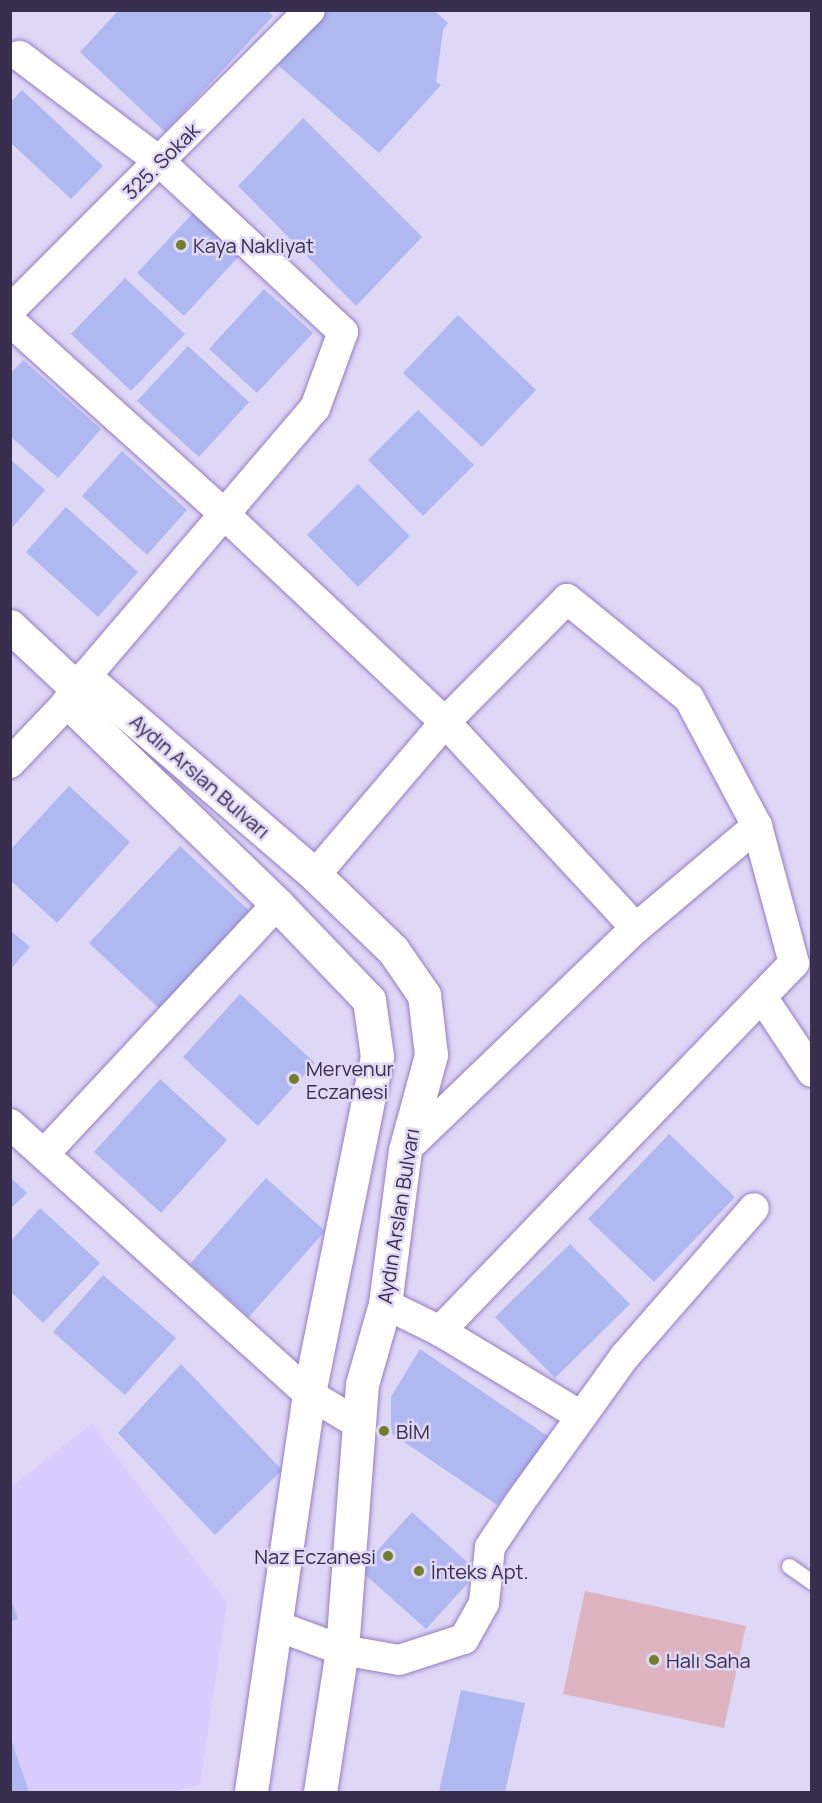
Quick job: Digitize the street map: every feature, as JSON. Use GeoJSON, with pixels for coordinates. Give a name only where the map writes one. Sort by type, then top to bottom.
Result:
{"type":"FeatureCollection","features":[{"type":"Feature","properties":{"kind":"street","name":"325. Sokak"},"geometry":{"type":"LineString","coordinates":[[10,310],[310,10]]}},
{"type":"Feature","properties":{"kind":"street"},"geometry":{"type":"LineString","coordinates":[[10,763],[77,689],[315,408],[343,332],[160,162],[20,56]]}},
{"type":"Feature","properties":{"kind":"street"},"geometry":{"type":"LineString","coordinates":[[10,321],[224,514],[445,722],[636,928]]}},
{"type":"Feature","properties":{"kind":"street"},"geometry":{"type":"LineString","coordinates":[[315,875],[445,722],[567,599],[689,698],[757,826],[794,963],[440,1331]]}},
{"type":"Feature","properties":{"kind":"street","name":"Aydın Arslan Bulvarı"},"geometry":{"type":"LineString","coordinates":[[10,626],[77,689],[315,875],[393,950],[424,995],[431,1055],[405,1150],[385,1304],[362,1384],[342,1650],[320,1792]]}},
{"type":"Feature","properties":{"kind":"street"},"geometry":{"type":"LineString","coordinates":[[77,689],[369,1000],[377,1056],[323,1339],[309,1394],[251,1792]]}},
{"type":"Feature","properties":{"kind":"street"},"geometry":{"type":"LineString","coordinates":[[405,1150],[636,928],[757,826]]}},
{"type":"Feature","properties":{"kind":"street"},"geometry":{"type":"LineString","coordinates":[[44,1154],[277,904]]}},
{"type":"Feature","properties":{"kind":"street"},"geometry":{"type":"LineString","coordinates":[[762,997],[812,1072]]}},
{"type":"Feature","properties":{"kind":"street"},"geometry":{"type":"LineString","coordinates":[[10,1124],[309,1394],[359,1424]]}},
{"type":"Feature","properties":{"kind":"street"},"geometry":{"type":"LineString","coordinates":[[277,1626],[342,1650],[399,1660],[464,1639],[484,1603],[490,1547],[579,1415],[754,1208]]}},
{"type":"Feature","properties":{"kind":"street"},"geometry":{"type":"LineString","coordinates":[[385,1304],[440,1331],[579,1415]]}},
{"type":"Feature","properties":{"kind":"lane"},"geometry":{"type":"LineString","coordinates":[[789,1566],[812,1582]]}},
{"type":"Feature","properties":{"kind":"shaded area"},"geometry":{"type":"Polygon","coordinates":[[[92,1424],[227,1602],[200,1785],[171,1792],[11,1792],[11,1487],[92,1424]]]}},
{"type":"Feature","properties":{"kind":"shaded area","name":"Halı Saha"},"geometry":{"type":"Polygon","coordinates":[[[585,1591],[746,1626],[724,1728],[563,1694],[585,1591]]]}},
{"type":"Feature","properties":{"kind":"building"},"geometry":{"type":"Polygon","coordinates":[[[119,10],[267,10],[273,16],[165,132],[80,52],[119,10]]]}},
{"type":"Feature","properties":{"kind":"building"},"geometry":{"type":"Polygon","coordinates":[[[327,10],[434,10],[448,23],[443,30],[436,82],[441,85],[379,153],[278,65],[327,10]]]}},
{"type":"Feature","properties":{"kind":"building"},"geometry":{"type":"Polygon","coordinates":[[[22,90],[103,166],[71,199],[10,142],[10,103],[22,90]]]}},
{"type":"Feature","properties":{"kind":"building"},"geometry":{"type":"Polygon","coordinates":[[[303,118],[422,237],[356,306],[238,186],[303,118]]]}},
{"type":"Feature","properties":{"kind":"building"},"geometry":{"type":"Polygon","coordinates":[[[193,213],[239,256],[184,316],[137,273],[193,213]]]}},
{"type":"Feature","properties":{"kind":"building"},"geometry":{"type":"Polygon","coordinates":[[[125,278],[185,334],[131,391],[71,334],[125,278]]]}},
{"type":"Feature","properties":{"kind":"building"},"geometry":{"type":"Polygon","coordinates":[[[264,289],[313,333],[257,393],[209,349],[264,289]]]}},
{"type":"Feature","properties":{"kind":"building"},"geometry":{"type":"Polygon","coordinates":[[[458,315],[536,390],[482,447],[403,373],[458,315]]]}},
{"type":"Feature","properties":{"kind":"building"},"geometry":{"type":"Polygon","coordinates":[[[188,346],[249,402],[199,457],[137,401],[188,346]]]}},
{"type":"Feature","properties":{"kind":"building"},"geometry":{"type":"Polygon","coordinates":[[[23,360],[101,429],[58,478],[10,436],[10,374],[23,360]]]}},
{"type":"Feature","properties":{"kind":"building"},"geometry":{"type":"Polygon","coordinates":[[[418,410],[474,465],[423,516],[368,460],[418,410]]]}},
{"type":"Feature","properties":{"kind":"building"},"geometry":{"type":"Polygon","coordinates":[[[122,451],[187,510],[147,555],[82,496],[122,451]]]}},
{"type":"Feature","properties":{"kind":"building"},"geometry":{"type":"Polygon","coordinates":[[[10,459],[45,490],[10,530],[10,459]]]}},
{"type":"Feature","properties":{"kind":"building"},"geometry":{"type":"Polygon","coordinates":[[[358,484],[410,536],[358,587],[307,535],[358,484]]]}},
{"type":"Feature","properties":{"kind":"building"},"geometry":{"type":"Polygon","coordinates":[[[66,507],[138,572],[98,617],[26,552],[66,507]]]}},
{"type":"Feature","properties":{"kind":"building"},"geometry":{"type":"Polygon","coordinates":[[[69,786],[130,842],[57,923],[10,880],[10,850],[69,786]]]}},
{"type":"Feature","properties":{"kind":"building"},"geometry":{"type":"Polygon","coordinates":[[[180,846],[256,917],[165,1014],[89,943],[180,846]]]}},
{"type":"Feature","properties":{"kind":"building"},"geometry":{"type":"Polygon","coordinates":[[[10,930],[30,947],[10,970],[10,930]]]}},
{"type":"Feature","properties":{"kind":"building"},"geometry":{"type":"Polygon","coordinates":[[[240,994],[315,1063],[258,1126],[183,1057],[240,994]]]}},
{"type":"Feature","properties":{"kind":"building"},"geometry":{"type":"Polygon","coordinates":[[[160,1079],[227,1140],[161,1213],[94,1152],[160,1079]]]}},
{"type":"Feature","properties":{"kind":"building"},"geometry":{"type":"Polygon","coordinates":[[[669,1134],[735,1197],[654,1282],[588,1219],[669,1134]]]}},
{"type":"Feature","properties":{"kind":"building"},"geometry":{"type":"Polygon","coordinates":[[[10,1177],[27,1193],[10,1209],[10,1177]]]}},
{"type":"Feature","properties":{"kind":"building"},"geometry":{"type":"Polygon","coordinates":[[[266,1178],[325,1231],[249,1317],[190,1264],[266,1178]]]}},
{"type":"Feature","properties":{"kind":"building"},"geometry":{"type":"Polygon","coordinates":[[[40,1208],[100,1263],[43,1323],[10,1291],[10,1242],[40,1208]]]}},
{"type":"Feature","properties":{"kind":"building"},"geometry":{"type":"Polygon","coordinates":[[[570,1244],[630,1304],[555,1378],[495,1317],[570,1244]]]}},
{"type":"Feature","properties":{"kind":"building"},"geometry":{"type":"Polygon","coordinates":[[[103,1275],[176,1338],[125,1395],[53,1332],[103,1275]]]}},
{"type":"Feature","properties":{"kind":"building"},"geometry":{"type":"Polygon","coordinates":[[[420,1349],[549,1437],[497,1505],[391,1433],[391,1397],[420,1349]]]}},
{"type":"Feature","properties":{"kind":"building"},"geometry":{"type":"Polygon","coordinates":[[[181,1364],[282,1470],[215,1535],[118,1433],[181,1364]]]}},
{"type":"Feature","properties":{"kind":"building","name":"İnteks Apt."},"geometry":{"type":"Polygon","coordinates":[[[412,1512],[478,1572],[426,1629],[360,1570],[412,1512]]]}},
{"type":"Feature","properties":{"kind":"building"},"geometry":{"type":"Polygon","coordinates":[[[10,1597],[18,1619],[10,1622],[10,1597]]]}},
{"type":"Feature","properties":{"kind":"building"},"geometry":{"type":"Polygon","coordinates":[[[461,1690],[525,1703],[505,1792],[439,1792],[461,1690]]]}},
{"type":"Feature","properties":{"kind":"building"},"geometry":{"type":"Polygon","coordinates":[[[11,1739],[29,1792],[10,1792],[11,1739]]]}},
{"type":"Feature","properties":{"kind":"place","name":"Kaya Nakliyat"},"geometry":{"type":"Point","coordinates":[181,245]}},
{"type":"Feature","properties":{"kind":"place","name":"Mervenur Eczanesi"},"geometry":{"type":"Point","coordinates":[294,1079]}},
{"type":"Feature","properties":{"kind":"place","name":"BİM"},"geometry":{"type":"Point","coordinates":[384,1431]}},
{"type":"Feature","properties":{"kind":"place","name":"Naz Eczanesi"},"geometry":{"type":"Point","coordinates":[388,1556]}},
{"type":"Feature","properties":{"kind":"place","name":"İnteks Apt."},"geometry":{"type":"Point","coordinates":[419,1571]}},
{"type":"Feature","properties":{"kind":"place","name":"Halı Saha"},"geometry":{"type":"Point","coordinates":[654,1660]}}]}
